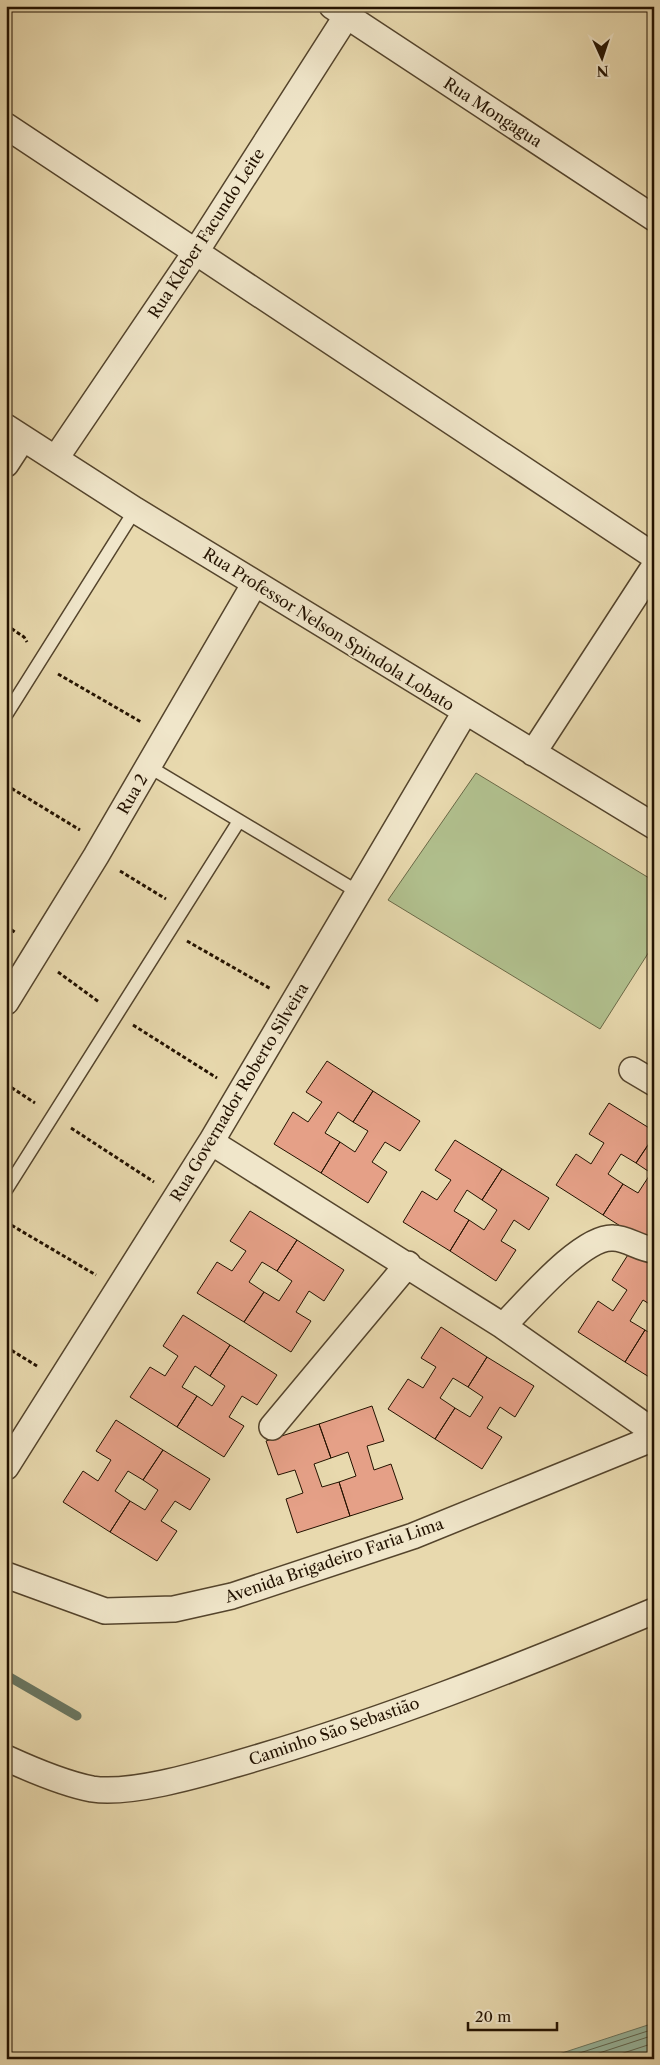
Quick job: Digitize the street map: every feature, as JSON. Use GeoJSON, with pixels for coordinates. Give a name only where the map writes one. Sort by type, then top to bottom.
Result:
{"type":"FeatureCollection","features":[{"type":"Feature","properties":{"kind":"street","name":"Rua Mongagua"},"geometry":{"type":"LineString","coordinates":[[344,10],[654,218]]}},
{"type":"Feature","properties":{"kind":"street","name":"Rua Kleber Facundo Leite"},"geometry":{"type":"LineString","coordinates":[[56,458],[195,253],[344,10]]}},
{"type":"Feature","properties":{"kind":"street"},"geometry":{"type":"LineString","coordinates":[[6,126],[654,556]]}},
{"type":"Feature","properties":{"kind":"street"},"geometry":{"type":"LineString","coordinates":[[6,464],[15,432]]}},
{"type":"Feature","properties":{"kind":"street","name":"Rua Professor Nelson Spindola Lobato"},"geometry":{"type":"LineString","coordinates":[[15,432],[135,510],[654,826]]}},
{"type":"Feature","properties":{"kind":"street"},"geometry":{"type":"LineString","coordinates":[[533,753],[654,567]]}},
{"type":"Feature","properties":{"kind":"street","name":"Rua 2"},"geometry":{"type":"LineString","coordinates":[[6,1002],[100,850],[255,583]]}},
{"type":"Feature","properties":{"kind":"street","name":"Rua Governador Roberto Silveira"},"geometry":{"type":"LineString","coordinates":[[6,1467],[211,1142],[465,712]]}},
{"type":"Feature","properties":{"kind":"street"},"geometry":{"type":"LineString","coordinates":[[632,1070],[654,1083]]}},
{"type":"Feature","properties":{"kind":"street"},"geometry":{"type":"LineString","coordinates":[[211,1142],[408,1264],[503,1326],[654,1432]]}},
{"type":"Feature","properties":{"kind":"street"},"geometry":{"type":"LineString","coordinates":[[503,1326],[576,1254],[591,1243],[602,1238],[615,1238],[654,1250]]}},
{"type":"Feature","properties":{"kind":"street"},"geometry":{"type":"LineString","coordinates":[[272,1427],[408,1264]]}},
{"type":"Feature","properties":{"kind":"street","name":"Avenida Brigadeiro Faria Lima"},"geometry":{"type":"LineString","coordinates":[[6,1575],[105,1611],[174,1609],[232,1596],[413,1536],[654,1438]]}},
{"type":"Feature","properties":{"kind":"street","name":"Caminho São Sebastião"},"geometry":{"type":"LineString","coordinates":[[6,1758],[92,1789],[130,1788],[189,1777],[282,1751],[514,1670],[654,1611]]}},
{"type":"Feature","properties":{"kind":"lane"},"geometry":{"type":"LineString","coordinates":[[6,715],[135,510]]}},
{"type":"Feature","properties":{"kind":"lane"},"geometry":{"type":"LineString","coordinates":[[148,766],[358,892]]}},
{"type":"Feature","properties":{"kind":"lane"},"geometry":{"type":"LineString","coordinates":[[6,1190],[239,821]]}},
{"type":"Feature","properties":{"kind":"path"},"geometry":{"type":"LineString","coordinates":[[6,625],[24,638],[39,663],[165,736]]}},
{"type":"Feature","properties":{"kind":"path"},"geometry":{"type":"LineString","coordinates":[[6,785],[183,910]]}},
{"type":"Feature","properties":{"kind":"path"},"geometry":{"type":"LineString","coordinates":[[169,931],[294,1002]]}},
{"type":"Feature","properties":{"kind":"path"},"geometry":{"type":"LineString","coordinates":[[6,1084],[176,1197]]}},
{"type":"Feature","properties":{"kind":"path"},"geometry":{"type":"LineString","coordinates":[[6,1222],[119,1288]]}},
{"type":"Feature","properties":{"kind":"path"},"geometry":{"type":"LineString","coordinates":[[6,1348],[61,1380]]}},
{"type":"Feature","properties":{"kind":"shaded area"},"geometry":{"type":"Polygon","coordinates":[[[476,773],[654,881],[654,944],[600,1029],[388,900],[476,773]]]}},
{"type":"Feature","properties":{"kind":"water"},"geometry":{"type":"Polygon","coordinates":[[[654,2023],[654,2059],[547,2059],[559,2054],[654,2023]]]}},
{"type":"Feature","properties":{"kind":"building"},"geometry":{"type":"Polygon","coordinates":[[[327,1061],[373,1091],[353,1122],[338,1112],[325,1133],[340,1142],[321,1173],[274,1144],[293,1112],[308,1122],[322,1102],[306,1092],[327,1061]]]}},
{"type":"Feature","properties":{"kind":"building"},"geometry":{"type":"Polygon","coordinates":[[[373,1091],[420,1121],[400,1151],[385,1142],[372,1162],[387,1172],[368,1203],[321,1173],[340,1142],[355,1152],[368,1131],[353,1122],[373,1091]]]}},
{"type":"Feature","properties":{"kind":"building"},"geometry":{"type":"Polygon","coordinates":[[[609,1103],[654,1131],[654,1136],[636,1163],[621,1154],[608,1174],[623,1184],[603,1215],[556,1185],[576,1154],[591,1164],[604,1143],[589,1134],[609,1103]]]}},
{"type":"Feature","properties":{"kind":"building"},"geometry":{"type":"Polygon","coordinates":[[[654,1136],[654,1239],[650,1245],[603,1215],[623,1184],[638,1193],[651,1173],[636,1163],[654,1136]]]}},
{"type":"Feature","properties":{"kind":"building"},"geometry":{"type":"Polygon","coordinates":[[[455,1140],[502,1169],[482,1200],[467,1190],[454,1211],[469,1220],[450,1251],[403,1222],[422,1191],[437,1200],[451,1180],[435,1170],[455,1140]]]}},
{"type":"Feature","properties":{"kind":"building"},"geometry":{"type":"Polygon","coordinates":[[[502,1169],[549,1198],[529,1230],[514,1220],[501,1241],[516,1250],[496,1281],[450,1251],[469,1220],[484,1230],[497,1210],[482,1200],[502,1169]]]}},
{"type":"Feature","properties":{"kind":"building"},"geometry":{"type":"Polygon","coordinates":[[[250,1211],[297,1240],[277,1271],[262,1262],[249,1282],[264,1292],[244,1322],[197,1293],[217,1262],[232,1271],[246,1251],[230,1241],[250,1211]]]}},
{"type":"Feature","properties":{"kind":"building"},"geometry":{"type":"Polygon","coordinates":[[[297,1240],[344,1270],[324,1301],[309,1291],[296,1312],[311,1321],[291,1352],[244,1322],[264,1292],[279,1301],[292,1281],[277,1271],[297,1240]]]}},
{"type":"Feature","properties":{"kind":"building"},"geometry":{"type":"Polygon","coordinates":[[[631,1250],[654,1264],[654,1307],[643,1300],[630,1321],[645,1330],[625,1362],[578,1332],[598,1301],[613,1311],[627,1290],[612,1280],[631,1250]]]}},
{"type":"Feature","properties":{"kind":"building"},"geometry":{"type":"Polygon","coordinates":[[[183,1315],[230,1345],[210,1376],[195,1366],[182,1387],[197,1396],[177,1427],[130,1397],[150,1367],[165,1376],[178,1356],[163,1346],[183,1315]]]}},
{"type":"Feature","properties":{"kind":"building"},"geometry":{"type":"Polygon","coordinates":[[[441,1327],[487,1357],[468,1387],[453,1378],[440,1398],[455,1408],[435,1439],[388,1409],[408,1379],[423,1388],[436,1367],[421,1358],[441,1327]]]}},
{"type":"Feature","properties":{"kind":"building"},"geometry":{"type":"Polygon","coordinates":[[[645,1330],[654,1336],[654,1380],[625,1362],[645,1330]]]}},
{"type":"Feature","properties":{"kind":"building"},"geometry":{"type":"Polygon","coordinates":[[[230,1345],[277,1375],[257,1405],[242,1396],[229,1417],[244,1426],[224,1457],[177,1427],[197,1396],[212,1406],[225,1386],[210,1376],[230,1345]]]}},
{"type":"Feature","properties":{"kind":"building"},"geometry":{"type":"Polygon","coordinates":[[[487,1357],[534,1386],[515,1417],[500,1407],[487,1428],[502,1437],[482,1469],[435,1439],[455,1408],[470,1417],[483,1397],[468,1387],[487,1357]]]}},
{"type":"Feature","properties":{"kind":"building"},"geometry":{"type":"Polygon","coordinates":[[[372,1406],[384,1441],[367,1446],[374,1470],[391,1464],[403,1499],[350,1516],[339,1482],[356,1476],[348,1452],[331,1458],[319,1424],[372,1406]]]}},
{"type":"Feature","properties":{"kind":"building"},"geometry":{"type":"Polygon","coordinates":[[[116,1420],[163,1450],[143,1480],[128,1471],[115,1491],[130,1501],[110,1532],[63,1502],[83,1471],[98,1481],[111,1460],[96,1451],[116,1420]]]}},
{"type":"Feature","properties":{"kind":"building"},"geometry":{"type":"Polygon","coordinates":[[[319,1424],[331,1458],[314,1464],[322,1487],[339,1482],[350,1516],[297,1533],[286,1499],[303,1493],[295,1470],[278,1475],[266,1441],[319,1424]]]}},
{"type":"Feature","properties":{"kind":"building"},"geometry":{"type":"Polygon","coordinates":[[[163,1450],[210,1479],[190,1510],[175,1501],[161,1521],[177,1531],[157,1561],[110,1532],[130,1501],[145,1510],[158,1490],[143,1480],[163,1450]]]}},
{"type":"Feature","properties":{"kind":"waterway"},"geometry":{"type":"LineString","coordinates":[[6,1675],[77,1716]]}}]}
